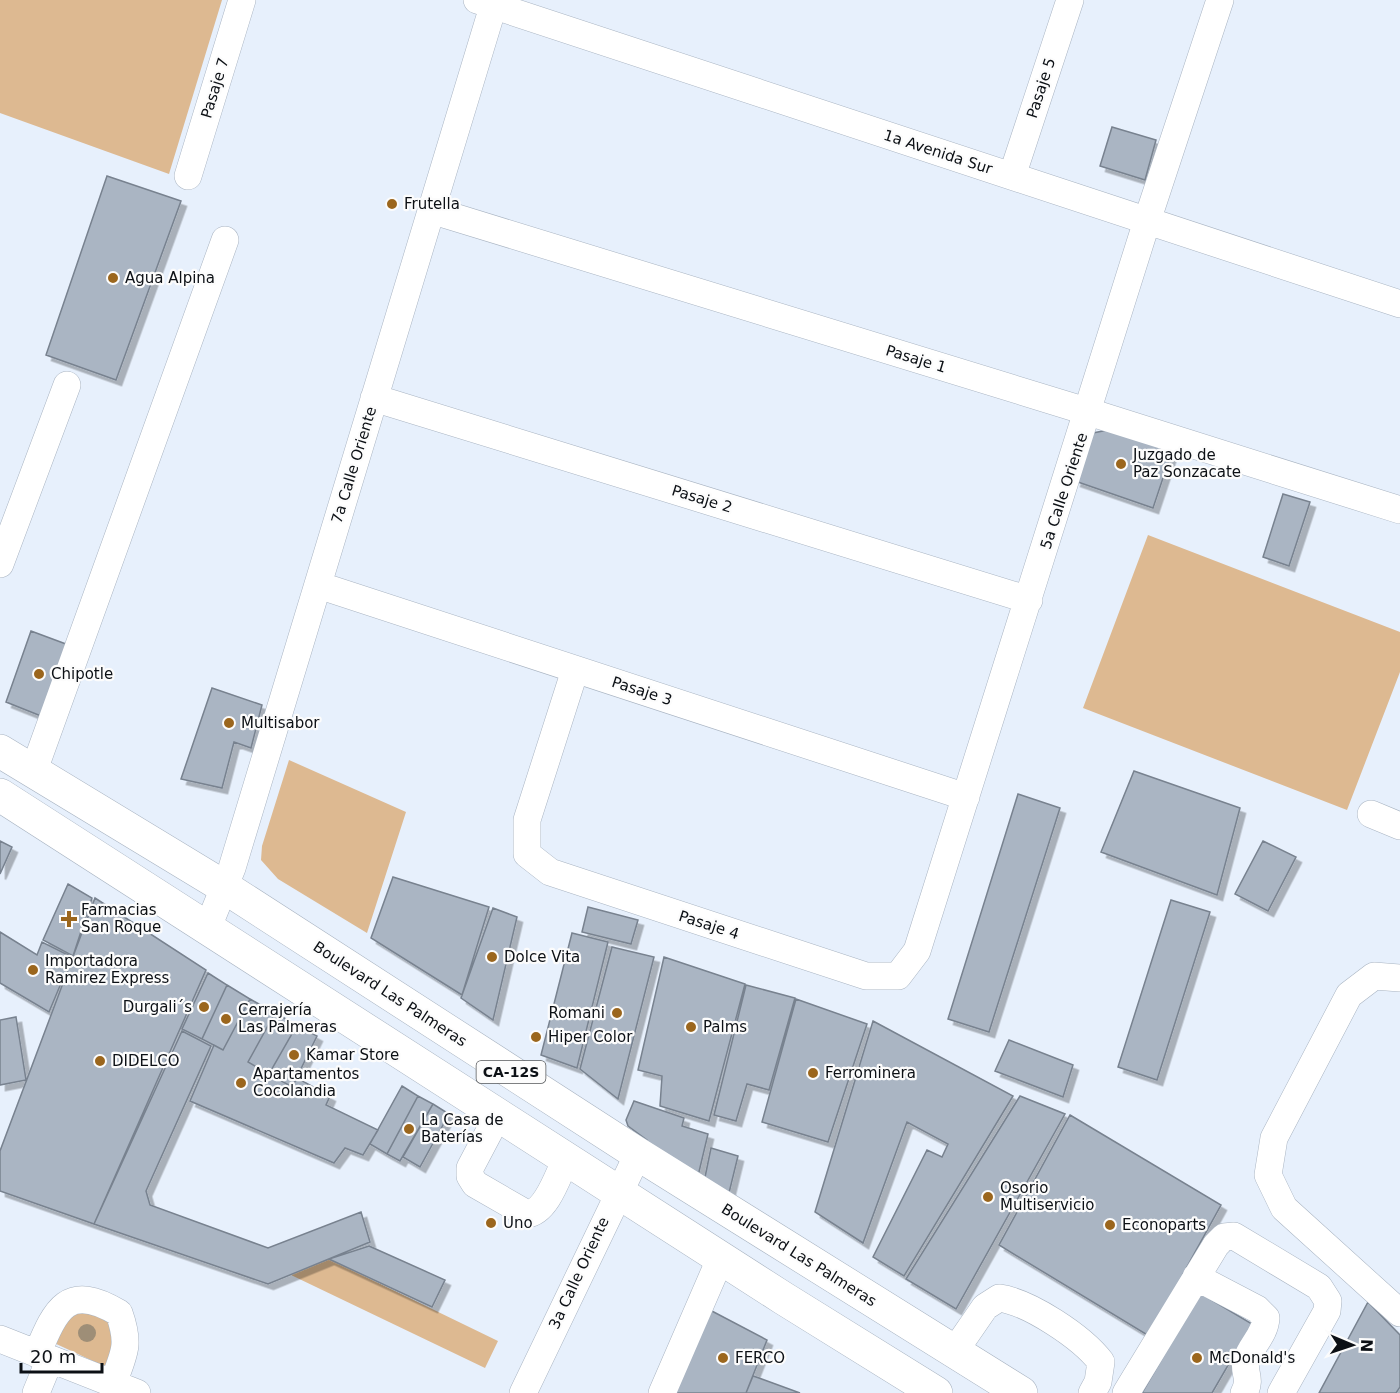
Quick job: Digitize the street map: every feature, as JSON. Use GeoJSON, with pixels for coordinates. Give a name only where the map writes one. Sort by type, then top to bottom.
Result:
{"type":"FeatureCollection","features":[{"type":"Feature","properties":{"kind":"main road","name":"Boulevard Las Palmeras"},"geometry":{"type":"LineString","coordinates":[[0,751],[226,888],[638,1154],[1021,1393]]}},
{"type":"Feature","properties":{"kind":"main road"},"geometry":{"type":"LineString","coordinates":[[0,795],[619,1193],[936,1393]]}},
{"type":"Feature","properties":{"kind":"street","name":"Pasaje 7"},"geometry":{"type":"LineString","coordinates":[[188,176],[242,0]]}},
{"type":"Feature","properties":{"kind":"street","name":"Pasaje 5"},"geometry":{"type":"LineString","coordinates":[[1012,176],[1070,0]]}},
{"type":"Feature","properties":{"kind":"street","name":"5a Calle Oriente"},"geometry":{"type":"LineString","coordinates":[[898,976],[916,951],[1089,412],[1147,221],[1220,0]]}},
{"type":"Feature","properties":{"kind":"street","name":"1a Avenida Sur"},"geometry":{"type":"LineString","coordinates":[[488,2],[1400,304]]}},
{"type":"Feature","properties":{"kind":"street","name":"7a Calle Oriente"},"geometry":{"type":"LineString","coordinates":[[208,927],[226,888],[318,585],[431,210],[488,2]]}},
{"type":"Feature","properties":{"kind":"street","name":"Pasaje 1"},"geometry":{"type":"LineString","coordinates":[[431,210],[1400,510]]}},
{"type":"Feature","properties":{"kind":"street"},"geometry":{"type":"LineString","coordinates":[[34,770],[225,240]]}},
{"type":"Feature","properties":{"kind":"street"},"geometry":{"type":"LineString","coordinates":[[0,564],[67,385]]}},
{"type":"Feature","properties":{"kind":"street","name":"Pasaje 2"},"geometry":{"type":"LineString","coordinates":[[374,398],[1029,600]]}},
{"type":"Feature","properties":{"kind":"street","name":"Pasaje 3"},"geometry":{"type":"LineString","coordinates":[[318,585],[966,797]]}},
{"type":"Feature","properties":{"kind":"street","name":"Pasaje 4"},"geometry":{"type":"LineString","coordinates":[[575,670],[527,820],[527,854],[550,872],[560,876],[866,976],[898,976]]}},
{"type":"Feature","properties":{"kind":"street"},"geometry":{"type":"LineString","coordinates":[[1371,814],[1400,826]]}},
{"type":"Feature","properties":{"kind":"street"},"geometry":{"type":"LineString","coordinates":[[1399,1308],[1284,1208],[1268,1175],[1274,1138],[1348,995],[1374,976],[1400,978]]}},
{"type":"Feature","properties":{"kind":"street"},"geometry":{"type":"LineString","coordinates":[[498,1115],[470,1168],[470,1176],[475,1184],[527,1214],[534,1213],[542,1207],[566,1159]]}},
{"type":"Feature","properties":{"kind":"street","name":"3a Calle Oriente"},"geometry":{"type":"LineString","coordinates":[[523,1393],[638,1154]]}},
{"type":"Feature","properties":{"kind":"street"},"geometry":{"type":"LineString","coordinates":[[1126,1393],[1216,1245],[1224,1237],[1234,1236],[1319,1287],[1325,1293],[1328,1302],[1327,1311],[1281,1393]]}},
{"type":"Feature","properties":{"kind":"street"},"geometry":{"type":"LineString","coordinates":[[662,1393],[721,1257]]}},
{"type":"Feature","properties":{"kind":"street"},"geometry":{"type":"LineString","coordinates":[[1196,1277],[1257,1309],[1266,1318],[1265,1327],[1246,1362],[1250,1383],[1244,1393]]}},
{"type":"Feature","properties":{"kind":"street"},"geometry":{"type":"LineString","coordinates":[[0,1339],[43,1357],[125,1388],[124,1354],[127,1335],[119,1312],[101,1302],[82,1298],[65,1302],[52,1317],[43,1357],[36,1393]]}},
{"type":"Feature","properties":{"kind":"street"},"geometry":{"type":"LineString","coordinates":[[954,1352],[985,1307],[999,1298],[1016,1300],[1090,1347],[1101,1362],[1098,1382],[1092,1393]]}},
{"type":"Feature","properties":{"kind":"shaded area"},"geometry":{"type":"Polygon","coordinates":[[[0,0],[222,0],[169,174],[0,113],[0,0]]]}},
{"type":"Feature","properties":{"kind":"shaded area"},"geometry":{"type":"Polygon","coordinates":[[[1148,535],[1400,632],[1400,672],[1347,810],[1083,708],[1148,535]]]}},
{"type":"Feature","properties":{"kind":"shaded area"},"geometry":{"type":"Polygon","coordinates":[[[289,760],[406,812],[367,933],[278,879],[261,860],[262,846],[289,760]]]}},
{"type":"Feature","properties":{"kind":"shaded area"},"geometry":{"type":"Polygon","coordinates":[[[329,1259],[498,1341],[485,1368],[291,1275],[329,1259]]]}},
{"type":"Feature","properties":{"kind":"shaded area"},"geometry":{"type":"Polygon","coordinates":[[[76,1305],[117,1325],[108,1368],[52,1342],[76,1305]]]}},
{"type":"Feature","properties":{"kind":"building"},"geometry":{"type":"Polygon","coordinates":[[[1112,127],[1156,140],[1145,180],[1100,166],[1112,127]]]}},
{"type":"Feature","properties":{"kind":"building","name":"Agua Alpina"},"geometry":{"type":"Polygon","coordinates":[[[107,176],[181,201],[116,380],[46,355],[107,176]]]}},
{"type":"Feature","properties":{"kind":"building"},"geometry":{"type":"Polygon","coordinates":[[[1113,429],[1173,448],[1153,508],[1075,481],[1093,433],[1113,429]]]}},
{"type":"Feature","properties":{"kind":"building"},"geometry":{"type":"Polygon","coordinates":[[[1283,494],[1310,502],[1289,566],[1263,557],[1283,494]]]}},
{"type":"Feature","properties":{"kind":"building","name":"Chipotle"},"geometry":{"type":"Polygon","coordinates":[[[31,631],[74,647],[46,718],[6,702],[31,631]]]}},
{"type":"Feature","properties":{"kind":"building","name":"Multisabor"},"geometry":{"type":"Polygon","coordinates":[[[212,688],[262,705],[251,748],[234,742],[222,788],[181,779],[212,688]]]}},
{"type":"Feature","properties":{"kind":"building"},"geometry":{"type":"Polygon","coordinates":[[[1134,771],[1240,808],[1217,895],[1101,852],[1134,771]]]}},
{"type":"Feature","properties":{"kind":"building"},"geometry":{"type":"Polygon","coordinates":[[[1018,794],[1060,808],[989,1032],[948,1019],[1018,794]]]}},
{"type":"Feature","properties":{"kind":"building"},"geometry":{"type":"Polygon","coordinates":[[[0,841],[12,847],[0,874],[0,841]]]}},
{"type":"Feature","properties":{"kind":"building"},"geometry":{"type":"Polygon","coordinates":[[[1263,841],[1296,857],[1268,911],[1235,894],[1263,841]]]}},
{"type":"Feature","properties":{"kind":"building"},"geometry":{"type":"Polygon","coordinates":[[[393,877],[489,907],[462,995],[371,938],[393,877]]]}},
{"type":"Feature","properties":{"kind":"building","name":"Farmacias San Roque"},"geometry":{"type":"Polygon","coordinates":[[[68,884],[92,898],[73,956],[43,940],[68,884]]]}},
{"type":"Feature","properties":{"kind":"building","name":"DIDELCO"},"geometry":{"type":"Polygon","coordinates":[[[95,898],[206,970],[94,1224],[0,1191],[0,1151],[95,898]]]}},
{"type":"Feature","properties":{"kind":"building"},"geometry":{"type":"Polygon","coordinates":[[[1171,900],[1210,912],[1157,1080],[1118,1067],[1171,900]]]}},
{"type":"Feature","properties":{"kind":"building"},"geometry":{"type":"Polygon","coordinates":[[[588,907],[638,920],[631,944],[582,932],[588,907]]]}},
{"type":"Feature","properties":{"kind":"building","name":"Dolce Vita"},"geometry":{"type":"Polygon","coordinates":[[[493,908],[517,917],[493,1020],[461,998],[493,908]]]}},
{"type":"Feature","properties":{"kind":"building","name":"Importadora Ramirez Express"},"geometry":{"type":"Polygon","coordinates":[[[0,932],[37,955],[42,942],[72,957],[49,1012],[0,983],[0,932]]]}},
{"type":"Feature","properties":{"kind":"building"},"geometry":{"type":"Polygon","coordinates":[[[572,933],[608,942],[577,1068],[541,1055],[572,933]]]}},
{"type":"Feature","properties":{"kind":"building","name":"Romani"},"geometry":{"type":"Polygon","coordinates":[[[612,947],[654,957],[618,1099],[580,1069],[612,947]]]}},
{"type":"Feature","properties":{"kind":"building","name":"Palms"},"geometry":{"type":"Polygon","coordinates":[[[664,957],[745,984],[709,1121],[660,1106],[662,1076],[638,1070],[664,957]]]}},
{"type":"Feature","properties":{"kind":"building","name":"Durgali´s"},"geometry":{"type":"Polygon","coordinates":[[[208,973],[227,985],[202,1039],[182,1029],[208,973]]]}},
{"type":"Feature","properties":{"kind":"building","name":"Cerrajería Las Palmeras"},"geometry":{"type":"Polygon","coordinates":[[[227,985],[250,999],[223,1050],[202,1039],[227,985]]]}},
{"type":"Feature","properties":{"kind":"building"},"geometry":{"type":"Polygon","coordinates":[[[746,985],[795,998],[769,1090],[747,1084],[736,1121],[714,1115],[746,985]]]}},
{"type":"Feature","properties":{"kind":"building","name":"Apartamentos Cocolandia"},"geometry":{"type":"Polygon","coordinates":[[[250,999],[275,1013],[248,1062],[292,1087],[297,1078],[330,1096],[326,1105],[378,1130],[363,1155],[345,1148],[334,1163],[190,1101],[214,1045],[223,1050],[250,999]]]}},
{"type":"Feature","properties":{"kind":"building","name":"Ferrominera"},"geometry":{"type":"Polygon","coordinates":[[[796,999],[867,1024],[828,1142],[762,1122],[796,999]]]}},
{"type":"Feature","properties":{"kind":"building"},"geometry":{"type":"Polygon","coordinates":[[[275,1013],[297,1025],[269,1074],[248,1062],[275,1013]]]}},
{"type":"Feature","properties":{"kind":"building"},"geometry":{"type":"Polygon","coordinates":[[[16,1017],[26,1080],[0,1085],[0,1020],[16,1017]]]}},
{"type":"Feature","properties":{"kind":"building"},"geometry":{"type":"Polygon","coordinates":[[[873,1021],[1013,1096],[904,1276],[873,1257],[927,1150],[942,1157],[948,1144],[907,1122],[863,1243],[815,1212],[873,1021]]]}},
{"type":"Feature","properties":{"kind":"building","name":"Kamar Store"},"geometry":{"type":"Polygon","coordinates":[[[297,1025],[317,1036],[292,1087],[269,1074],[297,1025]]]}},
{"type":"Feature","properties":{"kind":"building"},"geometry":{"type":"Polygon","coordinates":[[[182,1031],[211,1046],[146,1191],[150,1205],[268,1248],[361,1212],[370,1242],[268,1284],[94,1224],[182,1031]]]}},
{"type":"Feature","properties":{"kind":"building"},"geometry":{"type":"Polygon","coordinates":[[[1009,1040],[1073,1065],[1063,1097],[995,1071],[1009,1040]]]}},
{"type":"Feature","properties":{"kind":"building"},"geometry":{"type":"Polygon","coordinates":[[[402,1086],[418,1096],[387,1154],[370,1144],[402,1086]]]}},
{"type":"Feature","properties":{"kind":"building","name":"La Casa de Baterías"},"geometry":{"type":"Polygon","coordinates":[[[418,1096],[433,1104],[400,1161],[387,1154],[418,1096]]]}},
{"type":"Feature","properties":{"kind":"building","name":"Osorio Multiservicio"},"geometry":{"type":"Polygon","coordinates":[[[1020,1096],[1065,1114],[956,1309],[906,1279],[1020,1096]]]}},
{"type":"Feature","properties":{"kind":"building"},"geometry":{"type":"Polygon","coordinates":[[[634,1101],[684,1118],[682,1126],[708,1134],[698,1176],[646,1146],[647,1140],[628,1126],[626,1120],[634,1101]]]}},
{"type":"Feature","properties":{"kind":"building"},"geometry":{"type":"Polygon","coordinates":[[[433,1104],[449,1114],[420,1167],[403,1157],[433,1104]]]}},
{"type":"Feature","properties":{"kind":"building","name":"Econoparts"},"geometry":{"type":"Polygon","coordinates":[[[1070,1115],[1221,1205],[1149,1336],[999,1245],[1070,1115]]]}},
{"type":"Feature","properties":{"kind":"building"},"geometry":{"type":"Polygon","coordinates":[[[711,1148],[738,1156],[728,1197],[704,1182],[711,1148]]]}},
{"type":"Feature","properties":{"kind":"building"},"geometry":{"type":"Polygon","coordinates":[[[369,1246],[445,1280],[432,1307],[329,1259],[369,1246]]]}},
{"type":"Feature","properties":{"kind":"building","name":"McDonald's"},"geometry":{"type":"Polygon","coordinates":[[[1200,1293],[1252,1324],[1212,1393],[1142,1393],[1200,1293]]]}},
{"type":"Feature","properties":{"kind":"building"},"geometry":{"type":"Polygon","coordinates":[[[1368,1302],[1400,1335],[1400,1387],[1396,1393],[1319,1393],[1368,1302]]]}},
{"type":"Feature","properties":{"kind":"building","name":"FERCO"},"geometry":{"type":"Polygon","coordinates":[[[708,1309],[767,1340],[746,1393],[670,1393],[708,1309]]]}},
{"type":"Feature","properties":{"kind":"building"},"geometry":{"type":"Polygon","coordinates":[[[753,1376],[759,1378],[800,1393],[746,1393],[753,1376]]]}},
{"type":"Feature","properties":{"kind":"place","name":"Frutella"},"geometry":{"type":"Point","coordinates":[392,204]}},
{"type":"Feature","properties":{"kind":"place","name":"Agua Alpina"},"geometry":{"type":"Point","coordinates":[113,278]}},
{"type":"Feature","properties":{"kind":"place","name":"Juzgado de Paz Sonzacate"},"geometry":{"type":"Point","coordinates":[1121,464]}},
{"type":"Feature","properties":{"kind":"place","name":"Chipotle"},"geometry":{"type":"Point","coordinates":[39,674]}},
{"type":"Feature","properties":{"kind":"place","name":"Multisabor"},"geometry":{"type":"Point","coordinates":[229,723]}},
{"type":"Feature","properties":{"kind":"place","name":"Farmacias San Roque"},"geometry":{"type":"Point","coordinates":[69,919]}},
{"type":"Feature","properties":{"kind":"place","name":"Dolce Vita"},"geometry":{"type":"Point","coordinates":[492,957]}},
{"type":"Feature","properties":{"kind":"place","name":"Importadora Ramirez Express"},"geometry":{"type":"Point","coordinates":[33,970]}},
{"type":"Feature","properties":{"kind":"place","name":"Durgali´s"},"geometry":{"type":"Point","coordinates":[204,1007]}},
{"type":"Feature","properties":{"kind":"place","name":"Romani"},"geometry":{"type":"Point","coordinates":[617,1013]}},
{"type":"Feature","properties":{"kind":"place","name":"Cerrajería Las Palmeras"},"geometry":{"type":"Point","coordinates":[226,1019]}},
{"type":"Feature","properties":{"kind":"place","name":"Palms"},"geometry":{"type":"Point","coordinates":[691,1027]}},
{"type":"Feature","properties":{"kind":"place","name":"Hiper Color"},"geometry":{"type":"Point","coordinates":[536,1037]}},
{"type":"Feature","properties":{"kind":"place","name":"Kamar Store"},"geometry":{"type":"Point","coordinates":[294,1055]}},
{"type":"Feature","properties":{"kind":"place","name":"DIDELCO"},"geometry":{"type":"Point","coordinates":[100,1061]}},
{"type":"Feature","properties":{"kind":"place","name":"Ferrominera"},"geometry":{"type":"Point","coordinates":[813,1073]}},
{"type":"Feature","properties":{"kind":"place","name":"Apartamentos Cocolandia"},"geometry":{"type":"Point","coordinates":[241,1083]}},
{"type":"Feature","properties":{"kind":"place","name":"La Casa de Baterías"},"geometry":{"type":"Point","coordinates":[409,1129]}},
{"type":"Feature","properties":{"kind":"place","name":"Osorio Multiservicio"},"geometry":{"type":"Point","coordinates":[988,1197]}},
{"type":"Feature","properties":{"kind":"place","name":"Uno"},"geometry":{"type":"Point","coordinates":[491,1223]}},
{"type":"Feature","properties":{"kind":"place","name":"Econoparts"},"geometry":{"type":"Point","coordinates":[1110,1225]}},
{"type":"Feature","properties":{"kind":"place","name":"FERCO"},"geometry":{"type":"Point","coordinates":[723,1358]}},
{"type":"Feature","properties":{"kind":"place","name":"McDonald's"},"geometry":{"type":"Point","coordinates":[1197,1358]}}]}
